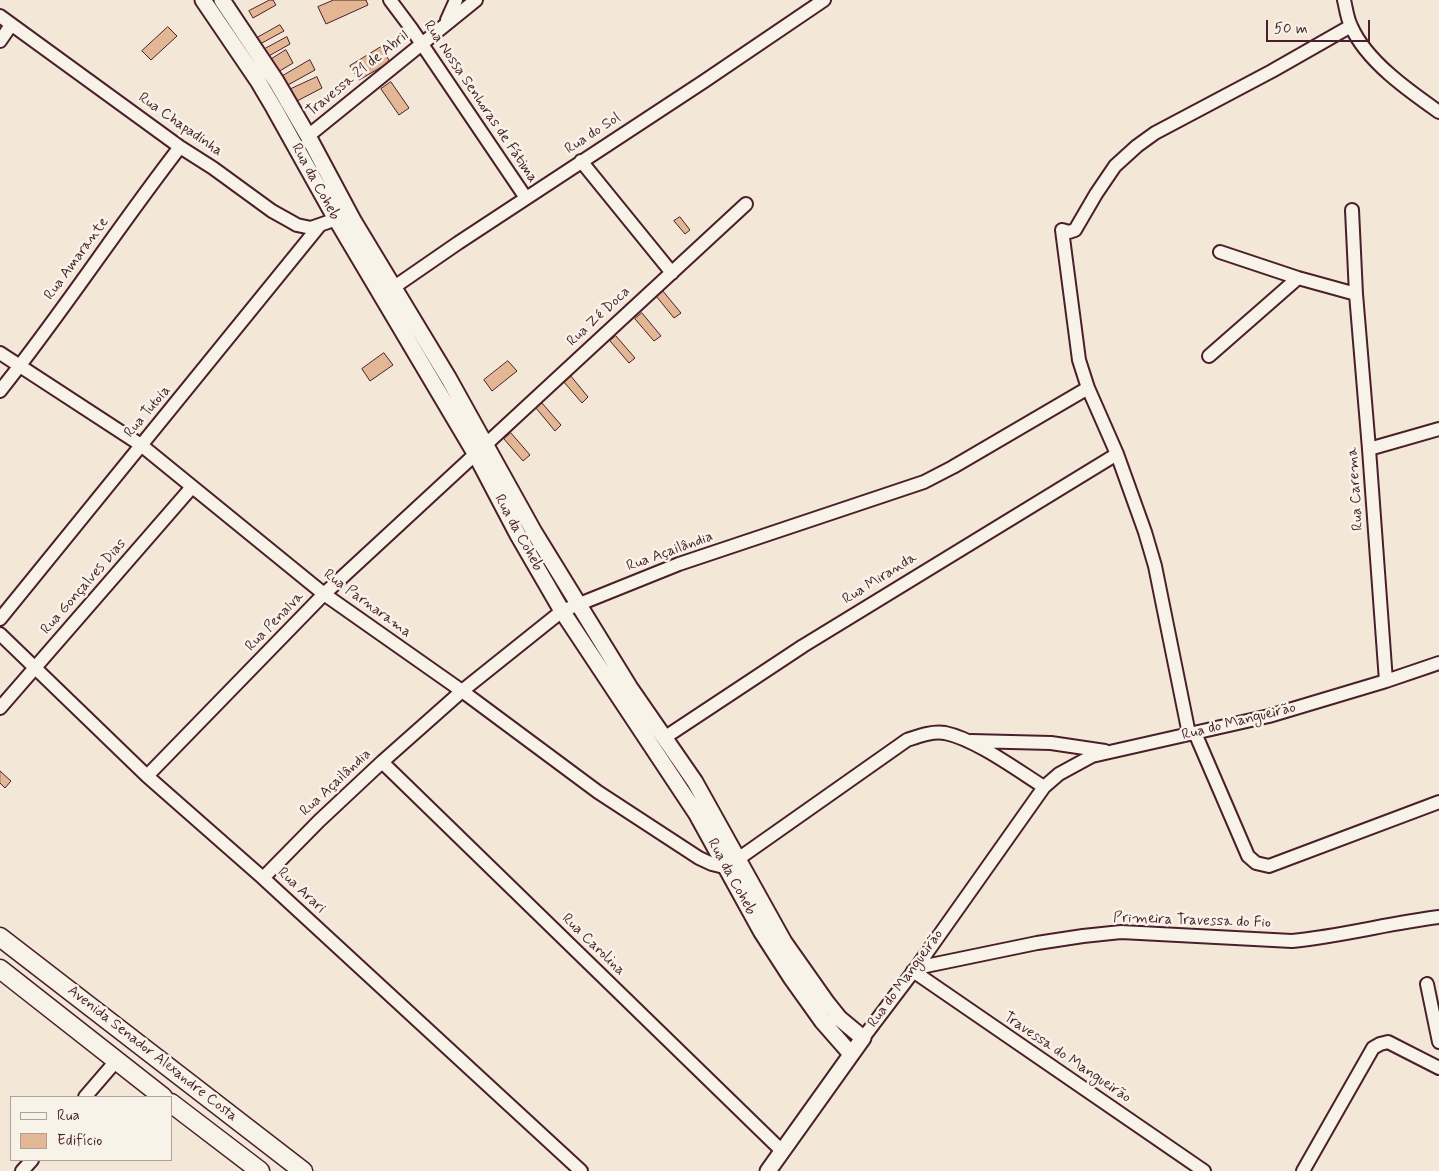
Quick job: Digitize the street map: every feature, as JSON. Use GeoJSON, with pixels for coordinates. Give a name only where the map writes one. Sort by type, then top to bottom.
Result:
{"type":"FeatureCollection","features":[{"type":"Feature","properties":{"kind":"main road","name":"Avenida Senador Alexandre Costa"},"geometry":{"type":"LineString","coordinates":[[0,937],[303,1171]]}},
{"type":"Feature","properties":{"kind":"main road","name":"Avenida Senador Alexandre Costa"},"geometry":{"type":"LineString","coordinates":[[0,969],[163,1096]]}},
{"type":"Feature","properties":{"kind":"main road","name":"Avenida Senador Alexandre Costa"},"geometry":{"type":"LineString","coordinates":[[172,1104],[260,1171]]}},
{"type":"Feature","properties":{"kind":"street","name":"Rua da Coheb"},"geometry":{"type":"LineString","coordinates":[[222,0],[276,81],[308,136],[343,217]]}},
{"type":"Feature","properties":{"kind":"street","name":"Rua Nossa Senhoras de Fátima"},"geometry":{"type":"LineString","coordinates":[[390,0],[526,198]]}},
{"type":"Feature","properties":{"kind":"street"},"geometry":{"type":"LineString","coordinates":[[446,22],[456,0]]}},
{"type":"Feature","properties":{"kind":"street","name":"Travessa 21 de Abril"},"geometry":{"type":"LineString","coordinates":[[308,136],[422,44],[446,22],[476,0]]}},
{"type":"Feature","properties":{"kind":"street","name":"Rua do Sol"},"geometry":{"type":"LineString","coordinates":[[387,292],[824,0]]}},
{"type":"Feature","properties":{"kind":"street"},"geometry":{"type":"LineString","coordinates":[[1344,0],[1351,26],[1362,45],[1388,74],[1439,112]]}},
{"type":"Feature","properties":{"kind":"street","name":"Rua da Coheb"},"geometry":{"type":"LineString","coordinates":[[203,3],[258,81],[343,217],[387,292],[518,535],[562,611],[696,813],[724,867],[761,931],[802,994],[822,1021],[851,1054]]}},
{"type":"Feature","properties":{"kind":"street","name":"Rua Chapadinha"},"geometry":{"type":"LineString","coordinates":[[0,16],[180,147],[272,211],[297,225],[311,228],[343,217]]}},
{"type":"Feature","properties":{"kind":"street"},"geometry":{"type":"LineString","coordinates":[[0,41],[12,25]]}},
{"type":"Feature","properties":{"kind":"street"},"geometry":{"type":"LineString","coordinates":[[1351,26],[1240,89],[1155,133],[1136,146],[1110,173],[1075,230],[1069,232],[1062,230],[1079,360],[1088,388],[1117,454],[1145,532],[1155,566],[1192,734],[1248,856],[1256,863],[1269,866],[1439,802]]}},
{"type":"Feature","properties":{"kind":"street","name":"Rua Amarante"},"geometry":{"type":"LineString","coordinates":[[0,391],[180,147]]}},
{"type":"Feature","properties":{"kind":"street"},"geometry":{"type":"LineString","coordinates":[[581,161],[672,273]]}},
{"type":"Feature","properties":{"kind":"street","name":"Rua Zé Doca"},"geometry":{"type":"LineString","coordinates":[[476,455],[486,443],[746,204]]}},
{"type":"Feature","properties":{"kind":"street","name":"Rua Carema"},"geometry":{"type":"LineString","coordinates":[[1352,210],[1356,294],[1386,681]]}},
{"type":"Feature","properties":{"kind":"street","name":"Rua Tutoia"},"geometry":{"type":"LineString","coordinates":[[0,619],[320,225]]}},
{"type":"Feature","properties":{"kind":"street"},"geometry":{"type":"LineString","coordinates":[[1220,252],[1298,278],[1356,294]]}},
{"type":"Feature","properties":{"kind":"street"},"geometry":{"type":"LineString","coordinates":[[1209,356],[1298,278]]}},
{"type":"Feature","properties":{"kind":"street","name":"Rua da Coheb"},"geometry":{"type":"LineString","coordinates":[[387,292],[449,379],[534,532],[630,688],[695,782],[789,949],[839,1018],[863,1038]]}},
{"type":"Feature","properties":{"kind":"street","name":"Rua Parnarama"},"geometry":{"type":"LineString","coordinates":[[0,353],[141,445],[324,594],[462,691],[598,792],[699,858],[724,867]]}},
{"type":"Feature","properties":{"kind":"street","name":"Rua Açailândia"},"geometry":{"type":"LineString","coordinates":[[263,878],[313,827],[382,762],[462,691],[562,611],[679,564],[924,482],[1088,388]]}},
{"type":"Feature","properties":{"kind":"street"},"geometry":{"type":"LineString","coordinates":[[1369,449],[1439,429]]}},
{"type":"Feature","properties":{"kind":"street","name":"Rua Miranda"},"geometry":{"type":"LineString","coordinates":[[664,738],[803,646],[1117,454]]}},
{"type":"Feature","properties":{"kind":"street","name":"Rua Penalva"},"geometry":{"type":"LineString","coordinates":[[147,776],[324,594],[476,455]]}},
{"type":"Feature","properties":{"kind":"street","name":"Rua Gonçalves Dias"},"geometry":{"type":"LineString","coordinates":[[0,708],[192,487]]}},
{"type":"Feature","properties":{"kind":"street","name":"Rua Arari"},"geometry":{"type":"LineString","coordinates":[[0,634],[147,776],[263,878],[581,1171]]}},
{"type":"Feature","properties":{"kind":"street","name":"Rua do Mangueirão"},"geometry":{"type":"LineString","coordinates":[[768,1171],[1044,787],[1059,774],[1092,756],[1269,716],[1439,663]]}},
{"type":"Feature","properties":{"kind":"street"},"geometry":{"type":"LineString","coordinates":[[724,867],[907,740],[922,734],[944,733],[969,741],[1044,787]]}},
{"type":"Feature","properties":{"kind":"street"},"geometry":{"type":"LineString","coordinates":[[969,741],[1050,743],[1112,752]]}},
{"type":"Feature","properties":{"kind":"street","name":"Rua Carolina"},"geometry":{"type":"LineString","coordinates":[[382,762],[782,1151]]}},
{"type":"Feature","properties":{"kind":"street","name":"Primeira Travessa do Fio"},"geometry":{"type":"LineString","coordinates":[[914,969],[1082,936],[1121,932],[1292,941],[1411,920],[1439,917]]}},
{"type":"Feature","properties":{"kind":"street","name":"Travessa do Mangueirão"},"geometry":{"type":"LineString","coordinates":[[914,969],[1204,1171]]}},
{"type":"Feature","properties":{"kind":"street"},"geometry":{"type":"LineString","coordinates":[[1426,984],[1439,1042]]}},
{"type":"Feature","properties":{"kind":"street"},"geometry":{"type":"LineString","coordinates":[[1303,1171],[1373,1048],[1388,1042],[1439,1068]]}},
{"type":"Feature","properties":{"kind":"street"},"geometry":{"type":"LineString","coordinates":[[86,1096],[116,1061]]}},
{"type":"Feature","properties":{"kind":"street"},"geometry":{"type":"LineString","coordinates":[[22,1171],[31,1161]]}},
{"type":"Feature","properties":{"kind":"building"},"geometry":{"type":"Polygon","coordinates":[[[273,0],[276,5],[253,18],[249,11],[273,0]]]}},
{"type":"Feature","properties":{"kind":"building"},"geometry":{"type":"Polygon","coordinates":[[[334,0],[366,0],[368,5],[326,24],[318,7],[334,0]]]}},
{"type":"Feature","properties":{"kind":"building"},"geometry":{"type":"Polygon","coordinates":[[[280,25],[284,31],[260,44],[257,38],[280,25]]]}},
{"type":"Feature","properties":{"kind":"building"},"geometry":{"type":"Polygon","coordinates":[[[168,27],[177,36],[151,60],[142,51],[168,27]]]}},
{"type":"Feature","properties":{"kind":"building"},"geometry":{"type":"Polygon","coordinates":[[[287,37],[290,44],[267,57],[263,50],[287,37]]]}},
{"type":"Feature","properties":{"kind":"building"},"geometry":{"type":"Polygon","coordinates":[[[381,47],[390,62],[359,80],[350,66],[381,47]]]}},
{"type":"Feature","properties":{"kind":"building"},"geometry":{"type":"Polygon","coordinates":[[[286,50],[293,63],[278,72],[270,60],[286,50]]]}},
{"type":"Feature","properties":{"kind":"building"},"geometry":{"type":"Polygon","coordinates":[[[310,60],[315,70],[286,86],[281,77],[310,60]]]}},
{"type":"Feature","properties":{"kind":"building"},"geometry":{"type":"Polygon","coordinates":[[[317,77],[322,88],[297,101],[291,89],[317,77]]]}},
{"type":"Feature","properties":{"kind":"building"},"geometry":{"type":"Polygon","coordinates":[[[391,82],[409,108],[399,115],[381,89],[391,82]]]}},
{"type":"Feature","properties":{"kind":"building"},"geometry":{"type":"Polygon","coordinates":[[[680,217],[690,230],[685,234],[674,221],[680,217]]]}},
{"type":"Feature","properties":{"kind":"building"},"geometry":{"type":"Polygon","coordinates":[[[662,290],[681,313],[674,318],[656,296],[662,290]]]}},
{"type":"Feature","properties":{"kind":"building"},"geometry":{"type":"Polygon","coordinates":[[[642,313],[661,336],[654,341],[635,319],[642,313]]]}},
{"type":"Feature","properties":{"kind":"building"},"geometry":{"type":"Polygon","coordinates":[[[616,336],[635,358],[629,363],[610,341],[616,336]]]}},
{"type":"Feature","properties":{"kind":"building"},"geometry":{"type":"Polygon","coordinates":[[[384,353],[393,365],[370,381],[362,369],[384,353]]]}},
{"type":"Feature","properties":{"kind":"building"},"geometry":{"type":"Polygon","coordinates":[[[508,361],[517,371],[492,391],[484,380],[508,361]]]}},
{"type":"Feature","properties":{"kind":"building"},"geometry":{"type":"Polygon","coordinates":[[[570,375],[588,397],[582,403],[563,381],[570,375]]]}},
{"type":"Feature","properties":{"kind":"building"},"geometry":{"type":"Polygon","coordinates":[[[542,403],[561,425],[555,431],[536,408],[542,403]]]}},
{"type":"Feature","properties":{"kind":"building"},"geometry":{"type":"Polygon","coordinates":[[[511,433],[530,455],[523,461],[504,439],[511,433]]]}},
{"type":"Feature","properties":{"kind":"building"},"geometry":{"type":"Polygon","coordinates":[[[0,771],[11,781],[5,788],[0,783],[0,771]]]}}]}
